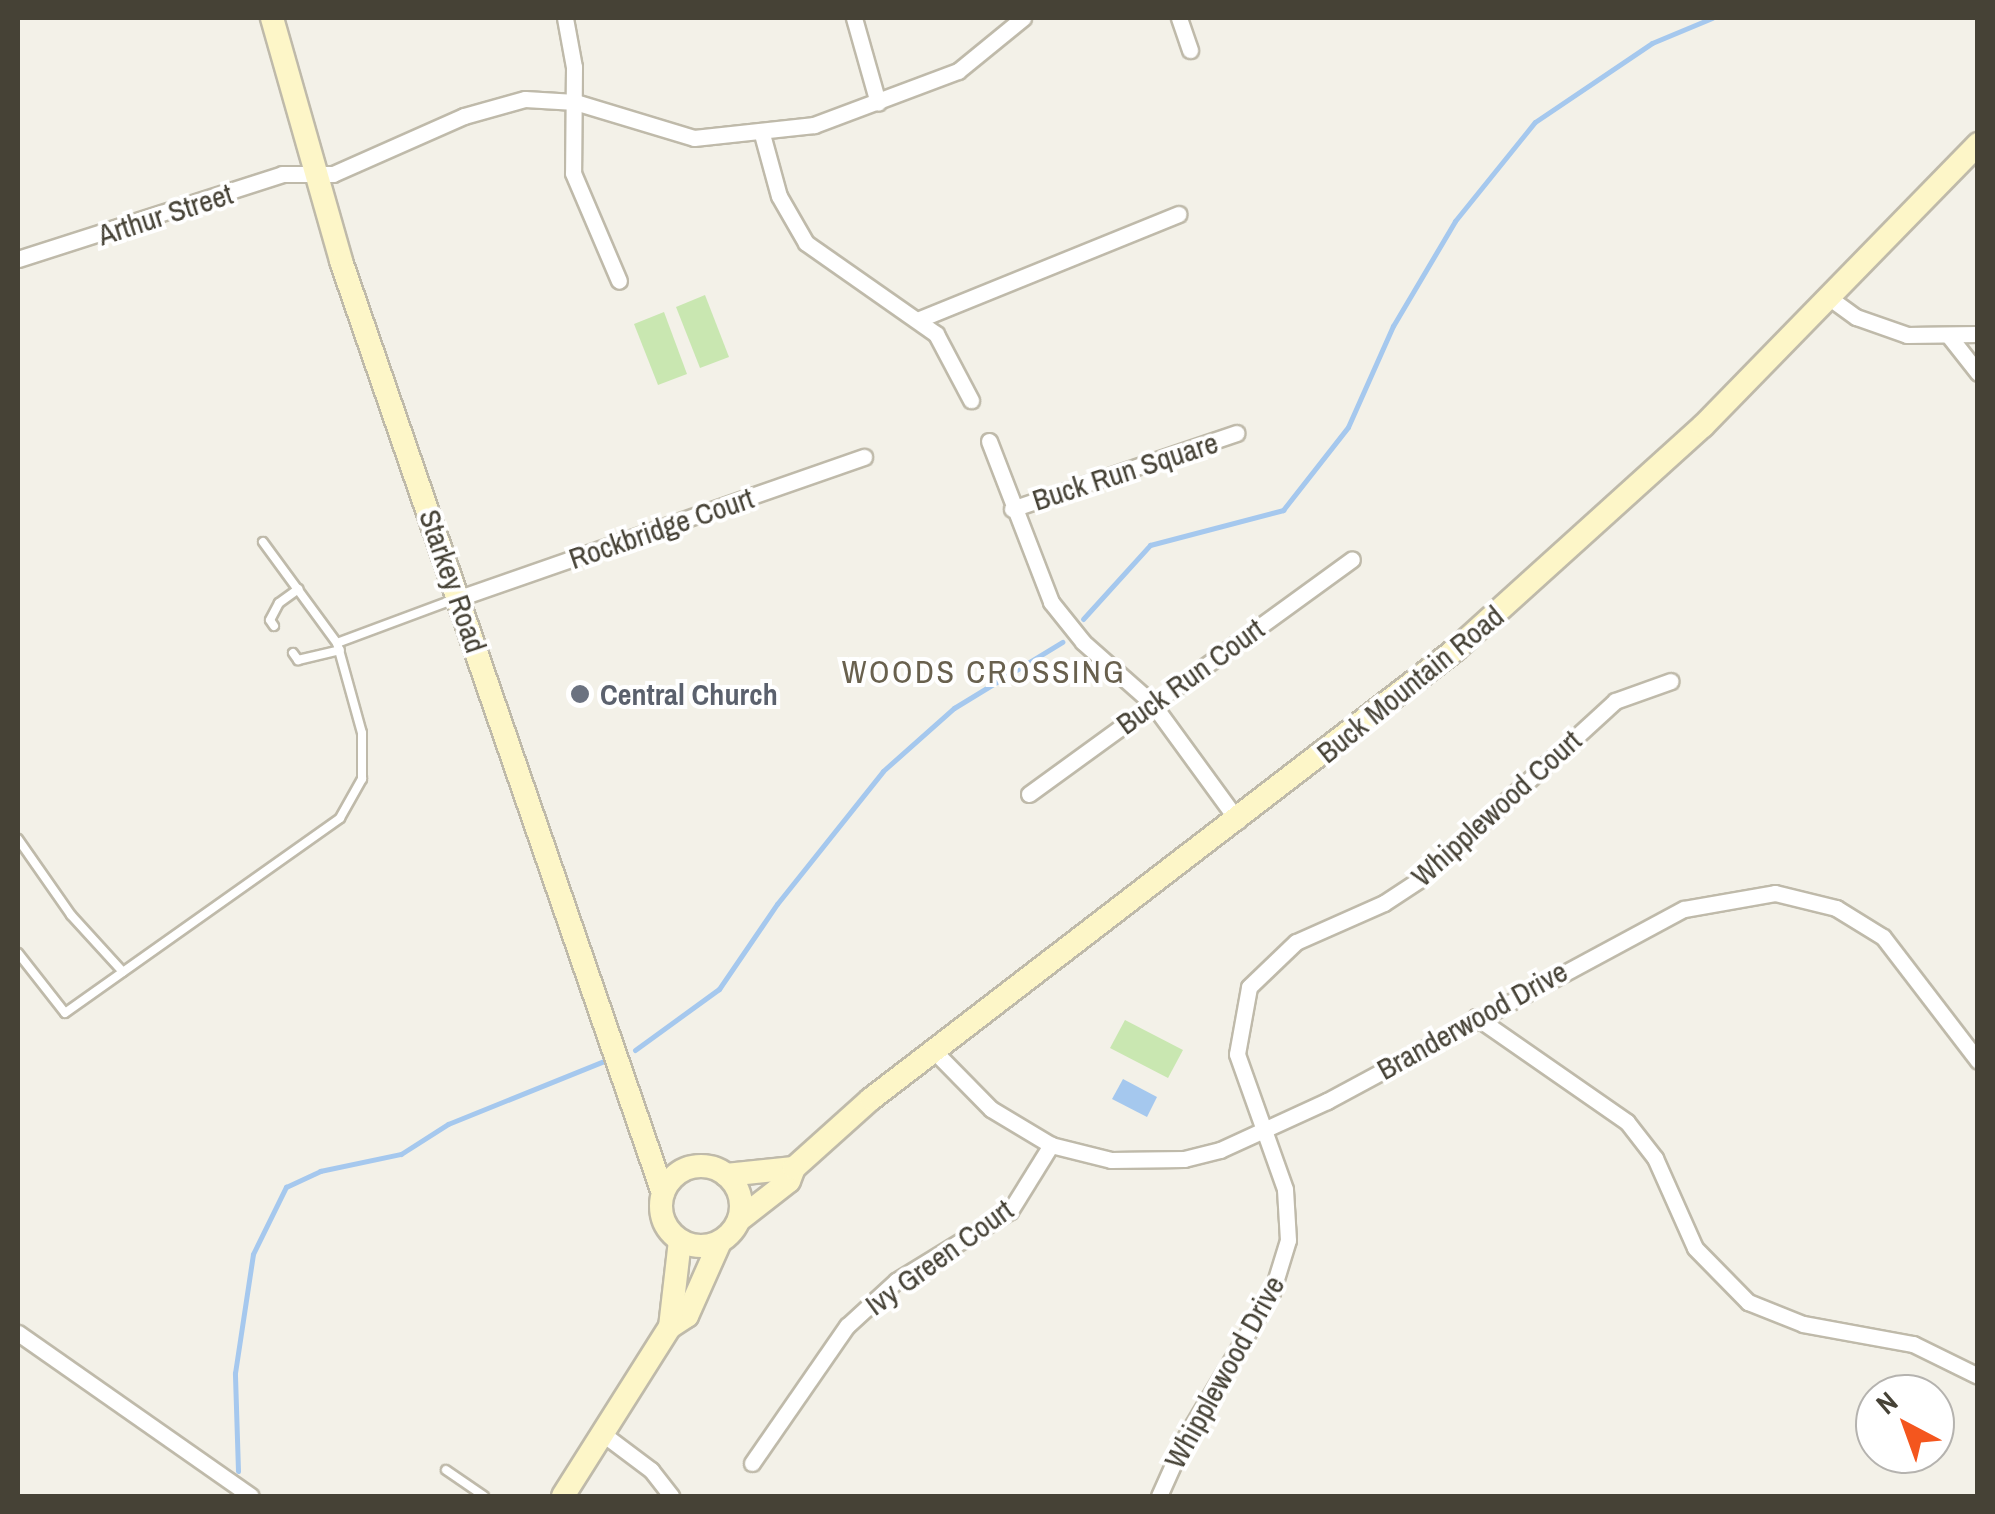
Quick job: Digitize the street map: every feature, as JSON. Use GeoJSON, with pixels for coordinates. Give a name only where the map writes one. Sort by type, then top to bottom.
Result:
{"type":"FeatureCollection","features":[{"type":"Feature","properties":{"kind":"main road","name":"Starkey Road"},"geometry":{"type":"LineString","coordinates":[[272,18],[312,171],[664,1193]]}},
{"type":"Feature","properties":{"kind":"main road","name":"Buck Mountain Road"},"geometry":{"type":"LineString","coordinates":[[739,1220],[789,1182],[794,1168],[934,1052],[1238,821],[1454,650],[1600,523],[1831,299],[1978,144]]}},
{"type":"Feature","properties":{"kind":"main road"},"geometry":{"type":"LineString","coordinates":[[647,1141],[692,1167],[726,1175],[794,1168]]}},
{"type":"Feature","properties":{"kind":"main road"},"geometry":{"type":"LineString","coordinates":[[670,1327],[680,1241],[663,1220],[664,1193],[692,1167]]}},
{"type":"Feature","properties":{"kind":"main road"},"geometry":{"type":"LineString","coordinates":[[563,1496],[670,1327],[687,1316],[720,1242],[739,1220],[740,1195],[726,1175]]}},
{"type":"Feature","properties":{"kind":"main road"},"geometry":{"type":"LineString","coordinates":[[680,1241],[720,1242]]}},
{"type":"Feature","properties":{"kind":"street"},"geometry":{"type":"LineString","coordinates":[[565,18],[575,102],[573,173],[618,281]]}},
{"type":"Feature","properties":{"kind":"street"},"geometry":{"type":"LineString","coordinates":[[854,18],[878,102]]}},
{"type":"Feature","properties":{"kind":"street","name":"Arthur Street"},"geometry":{"type":"LineString","coordinates":[[18,260],[282,174],[332,174],[504,103],[575,102],[694,138],[814,126],[958,71],[1023,18]]}},
{"type":"Feature","properties":{"kind":"street"},"geometry":{"type":"LineString","coordinates":[[1179,18],[1190,50]]}},
{"type":"Feature","properties":{"kind":"street"},"geometry":{"type":"LineString","coordinates":[[762,134],[779,196],[806,243],[920,319],[950,353],[971,400]]}},
{"type":"Feature","properties":{"kind":"street"},"geometry":{"type":"LineString","coordinates":[[920,319],[1178,214]]}},
{"type":"Feature","properties":{"kind":"street"},"geometry":{"type":"LineString","coordinates":[[1831,299],[1883,330],[1949,336],[1978,334]]}},
{"type":"Feature","properties":{"kind":"street"},"geometry":{"type":"LineString","coordinates":[[1949,336],[1978,373]]}},
{"type":"Feature","properties":{"kind":"street","name":"Buck Run Square"},"geometry":{"type":"LineString","coordinates":[[1012,509],[1238,433]]}},
{"type":"Feature","properties":{"kind":"street"},"geometry":{"type":"LineString","coordinates":[[988,441],[1050,602],[1083,642],[1152,703],[1238,821]]}},
{"type":"Feature","properties":{"kind":"street","name":"Rockbridge Court"},"geometry":{"type":"LineString","coordinates":[[459,598],[864,457]]}},
{"type":"Feature","properties":{"kind":"street","name":"Buck Run Court"},"geometry":{"type":"LineString","coordinates":[[1029,794],[1352,559]]}},
{"type":"Feature","properties":{"kind":"street","name":"Whipplewood Court"},"geometry":{"type":"LineString","coordinates":[[1263,1130],[1242,1077],[1236,1030],[1240,1008],[1261,969],[1296,942],[1384,904],[1422,878],[1615,701],[1671,681]]}},
{"type":"Feature","properties":{"kind":"street","name":"Branderwood Drive"},"geometry":{"type":"LineString","coordinates":[[934,1052],[992,1109],[1050,1145],[1084,1156],[1153,1162],[1220,1150],[1684,909],[1711,899],[1774,893],[1836,908],[1883,937],[1978,1061]]}},
{"type":"Feature","properties":{"kind":"street"},"geometry":{"type":"LineString","coordinates":[[1476,1017],[1628,1122],[1655,1158],[1695,1248],[1738,1294],[1803,1324],[1912,1344],[1978,1376]]}},
{"type":"Feature","properties":{"kind":"street","name":"Whipplewood Drive"},"geometry":{"type":"LineString","coordinates":[[1158,1496],[1283,1265],[1285,1189],[1263,1130]]}},
{"type":"Feature","properties":{"kind":"street","name":"Ivy Green Court"},"geometry":{"type":"LineString","coordinates":[[752,1464],[847,1326],[896,1281],[1010,1211],[1050,1145]]}},
{"type":"Feature","properties":{"kind":"street"},"geometry":{"type":"LineString","coordinates":[[18,1332],[251,1496]]}},
{"type":"Feature","properties":{"kind":"street"},"geometry":{"type":"LineString","coordinates":[[603,1434],[651,1470],[671,1496]]}},
{"type":"Feature","properties":{"kind":"lane"},"geometry":{"type":"LineString","coordinates":[[18,953],[65,1012],[340,818],[362,778],[362,733],[338,646],[263,542]]}},
{"type":"Feature","properties":{"kind":"lane"},"geometry":{"type":"LineString","coordinates":[[274,626],[270,620],[279,603],[298,589]]}},
{"type":"Feature","properties":{"kind":"lane"},"geometry":{"type":"LineString","coordinates":[[293,653],[298,660],[459,598]]}},
{"type":"Feature","properties":{"kind":"lane"},"geometry":{"type":"LineString","coordinates":[[18,838],[71,915],[123,972]]}},
{"type":"Feature","properties":{"kind":"lane"},"geometry":{"type":"LineString","coordinates":[[446,1470],[484,1496]]}},
{"type":"Feature","properties":{"kind":"green space"},"geometry":{"type":"Polygon","coordinates":[[[705,295],[729,357],[700,368],[676,307],[705,295]]]}},
{"type":"Feature","properties":{"kind":"green space"},"geometry":{"type":"Polygon","coordinates":[[[664,312],[687,374],[658,385],[634,324],[664,312]]]}},
{"type":"Feature","properties":{"kind":"green space"},"geometry":{"type":"Polygon","coordinates":[[[1125,1020],[1183,1050],[1168,1078],[1110,1048],[1125,1020]]]}},
{"type":"Feature","properties":{"kind":"water"},"geometry":{"type":"Polygon","coordinates":[[[1123,1079],[1157,1097],[1147,1117],[1112,1099],[1123,1079]]]}},
{"type":"Feature","properties":{"kind":"waterway"},"geometry":{"type":"LineString","coordinates":[[1083,619],[1150,545],[1283,510],[1348,427],[1393,326],[1455,221],[1535,122],[1652,43],[1712,18]]}},
{"type":"Feature","properties":{"kind":"waterway"},"geometry":{"type":"LineString","coordinates":[[635,1050],[719,989],[777,904],[883,771],[954,708],[1062,642]]}},
{"type":"Feature","properties":{"kind":"waterway"},"geometry":{"type":"LineString","coordinates":[[238,1471],[235,1373],[253,1254],[286,1187],[320,1171],[401,1154],[448,1124],[604,1061]]}},
{"type":"Feature","properties":{"kind":"place","name":"Central Church"},"geometry":{"type":"Point","coordinates":[580,694]}},
{"type":"Feature","properties":{"kind":"district","name":"WOODS CROSSING"},"geometry":{"type":"Point","coordinates":[984,672]}}]}
